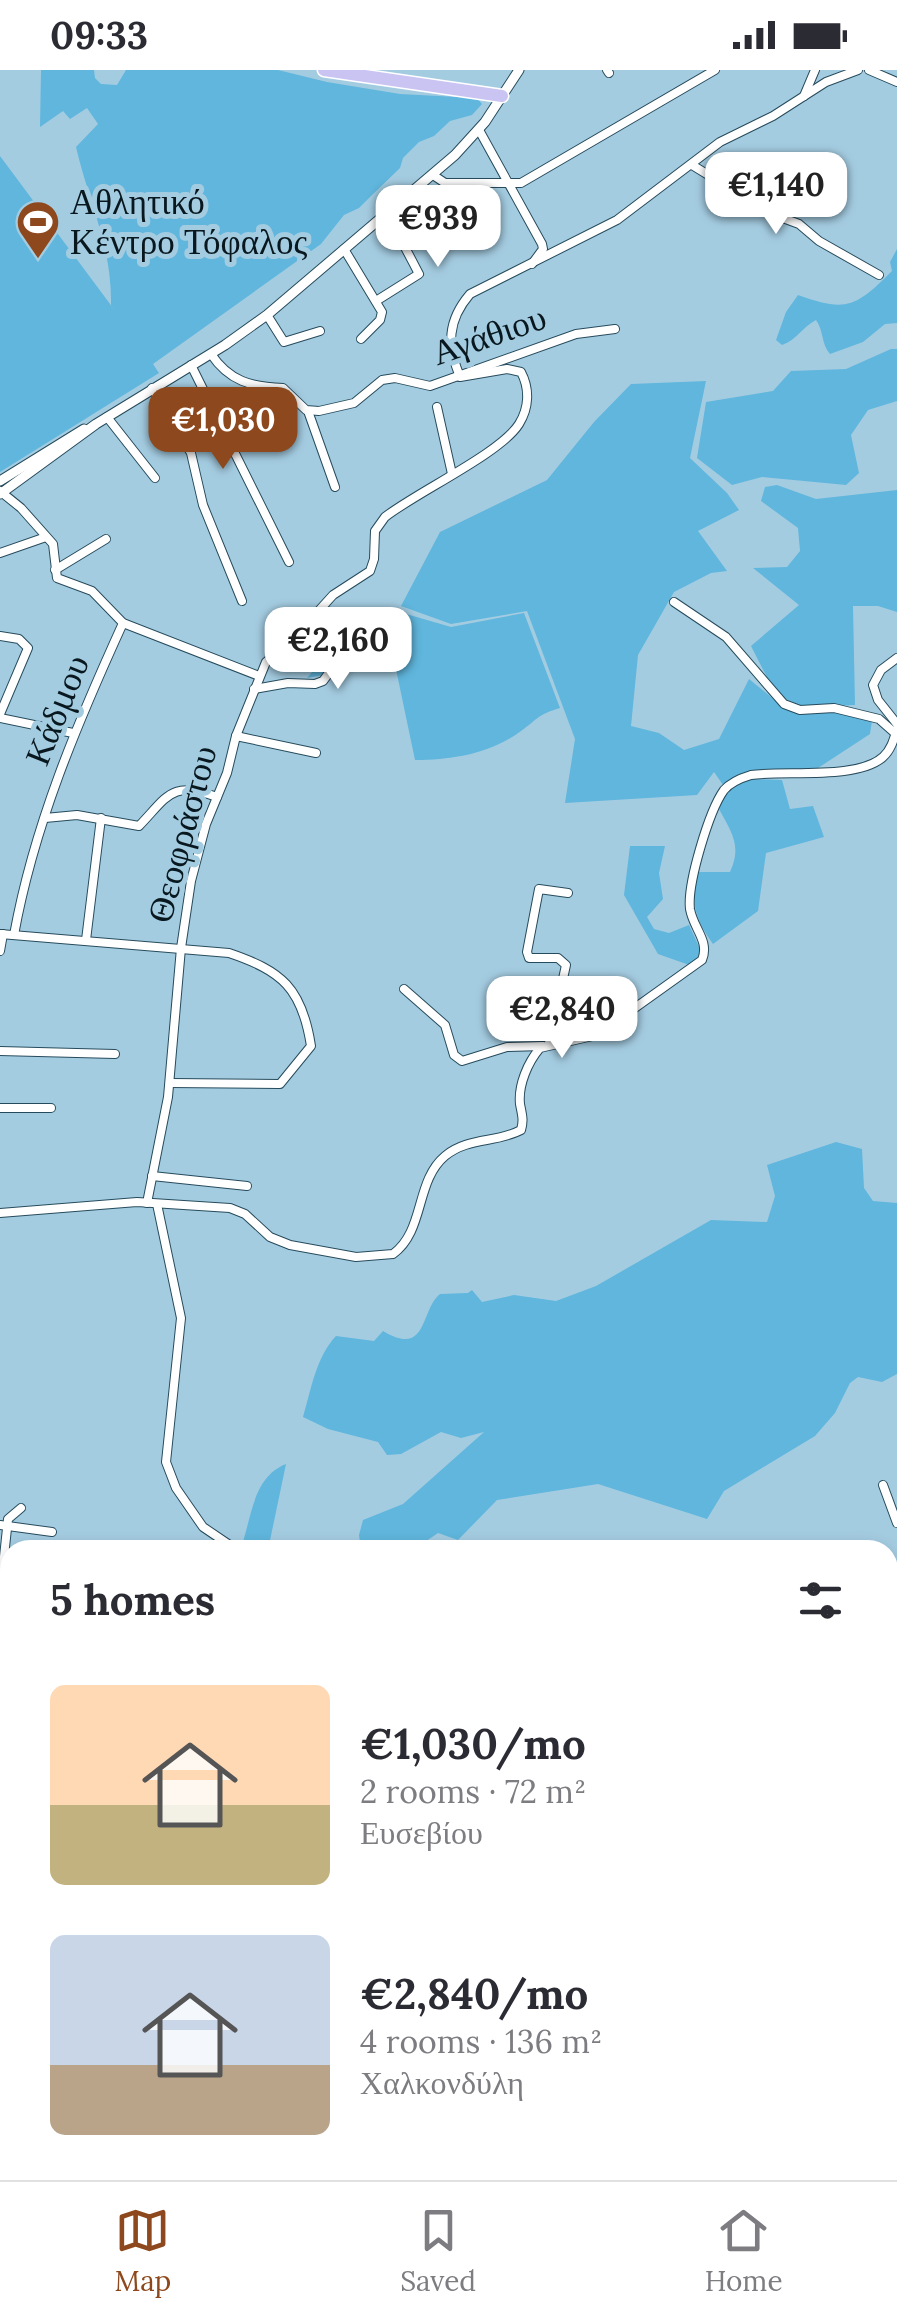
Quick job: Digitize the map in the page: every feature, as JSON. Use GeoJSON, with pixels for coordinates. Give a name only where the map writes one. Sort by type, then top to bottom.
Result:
{"type":"FeatureCollection","features":[{"type":"Feature","properties":{"kind":"highway"},"geometry":{"type":"LineString","coordinates":[[324,70],[502,96]]}},
{"type":"Feature","properties":{"kind":"street"},"geometry":{"type":"LineString","coordinates":[[0,481],[267,316],[433,176],[479,130],[520,70]]}},
{"type":"Feature","properties":{"kind":"street"},"geometry":{"type":"LineString","coordinates":[[433,176],[445,183],[524,182],[715,70]]}},
{"type":"Feature","properties":{"kind":"street"},"geometry":{"type":"LineString","coordinates":[[804,96],[816,70]]}},
{"type":"Feature","properties":{"kind":"street"},"geometry":{"type":"LineString","coordinates":[[460,377],[450,342],[451,323],[470,294],[617,220],[730,136],[826,82],[858,70]]}},
{"type":"Feature","properties":{"kind":"street"},"geometry":{"type":"LineString","coordinates":[[869,70],[897,82]]}},
{"type":"Feature","properties":{"kind":"street"},"geometry":{"type":"LineString","coordinates":[[479,130],[542,244],[532,264]]}},
{"type":"Feature","properties":{"kind":"street"},"geometry":{"type":"LineString","coordinates":[[692,166],[772,214],[799,224],[819,241],[879,274]]}},
{"type":"Feature","properties":{"kind":"street"},"geometry":{"type":"LineString","coordinates":[[376,301],[419,274],[387,213]]}},
{"type":"Feature","properties":{"kind":"street"},"geometry":{"type":"LineString","coordinates":[[344,249],[382,316],[361,339]]}},
{"type":"Feature","properties":{"kind":"street"},"geometry":{"type":"LineString","coordinates":[[267,316],[284,342],[320,330]]}},
{"type":"Feature","properties":{"kind":"street","name":"Αγάθιου"},"geometry":{"type":"LineString","coordinates":[[308,410],[352,404],[382,380],[395,378],[422,386],[460,377],[576,334],[614,329]]}},
{"type":"Feature","properties":{"kind":"street"},"geometry":{"type":"LineString","coordinates":[[211,354],[236,380],[256,387],[284,389],[308,410],[335,487]]}},
{"type":"Feature","properties":{"kind":"street"},"geometry":{"type":"LineString","coordinates":[[191,365],[289,562]]}},
{"type":"Feature","properties":{"kind":"street","name":"Θεοφράστου"},"geometry":{"type":"LineString","coordinates":[[146,1203],[170,1083],[180,948],[192,881],[236,736],[266,662],[295,637],[328,599],[370,571],[374,535],[381,521],[518,425],[528,400],[521,372],[507,369],[460,377]]}},
{"type":"Feature","properties":{"kind":"street"},"geometry":{"type":"LineString","coordinates":[[152,388],[191,453],[203,505],[242,601]]}},
{"type":"Feature","properties":{"kind":"street"},"geometry":{"type":"LineString","coordinates":[[438,406],[452,474]]}},
{"type":"Feature","properties":{"kind":"street"},"geometry":{"type":"LineString","coordinates":[[107,417],[155,478]]}},
{"type":"Feature","properties":{"kind":"street"},"geometry":{"type":"LineString","coordinates":[[96,424],[1,492],[46,537],[56,552],[54,570],[59,579],[95,594],[123,623],[259,676]]}},
{"type":"Feature","properties":{"kind":"street"},"geometry":{"type":"LineString","coordinates":[[0,553],[46,537]]}},
{"type":"Feature","properties":{"kind":"street"},"geometry":{"type":"LineString","coordinates":[[54,570],[106,539]]}},
{"type":"Feature","properties":{"kind":"street"},"geometry":{"type":"LineString","coordinates":[[674,602],[726,637],[784,704],[800,710],[834,708],[879,719],[897,729]]}},
{"type":"Feature","properties":{"kind":"street"},"geometry":{"type":"LineString","coordinates":[[254,689],[323,681],[340,658],[351,630],[394,613]]}},
{"type":"Feature","properties":{"kind":"street","name":"Κάδμου"},"geometry":{"type":"LineString","coordinates":[[14,935],[23,889],[73,732],[123,623]]}},
{"type":"Feature","properties":{"kind":"street"},"geometry":{"type":"LineString","coordinates":[[0,636],[22,641],[28,648],[0,716],[73,732]]}},
{"type":"Feature","properties":{"kind":"street"},"geometry":{"type":"LineString","coordinates":[[897,658],[881,670],[873,685],[897,729]]}},
{"type":"Feature","properties":{"kind":"street"},"geometry":{"type":"LineString","coordinates":[[404,989],[446,1025],[454,1055],[462,1061],[507,1047],[597,1034],[702,960],[705,946],[691,914],[690,882],[722,792],[740,778],[764,773],[846,770],[869,765],[887,753],[897,729]]}},
{"type":"Feature","properties":{"kind":"street"},"geometry":{"type":"LineString","coordinates":[[236,736],[316,752]]}},
{"type":"Feature","properties":{"kind":"street"},"geometry":{"type":"LineString","coordinates":[[45,818],[77,815],[139,826],[159,803],[182,789],[191,788],[216,797]]}},
{"type":"Feature","properties":{"kind":"street"},"geometry":{"type":"LineString","coordinates":[[86,940],[101,818]]}},
{"type":"Feature","properties":{"kind":"street"},"geometry":{"type":"LineString","coordinates":[[0,1214],[146,1203],[236,1210],[278,1242],[356,1258],[388,1256],[404,1244],[428,1176],[439,1162],[459,1146],[521,1130],[523,1081],[532,1059],[546,1044],[566,965],[558,958],[534,960],[528,952],[539,889],[568,892]]}},
{"type":"Feature","properties":{"kind":"street"},"geometry":{"type":"LineString","coordinates":[[0,952],[2,934],[229,953],[258,961],[290,986],[306,1018],[310,1046],[278,1086],[170,1083]]}},
{"type":"Feature","properties":{"kind":"street"},"geometry":{"type":"LineString","coordinates":[[0,1051],[115,1054]]}},
{"type":"Feature","properties":{"kind":"street"},"geometry":{"type":"LineString","coordinates":[[0,1108],[50,1108]]}},
{"type":"Feature","properties":{"kind":"street"},"geometry":{"type":"LineString","coordinates":[[152,1176],[246,1186]]}},
{"type":"Feature","properties":{"kind":"street"},"geometry":{"type":"LineString","coordinates":[[158,1204],[181,1318],[167,1466],[176,1488],[202,1527],[222,1540]]}},
{"type":"Feature","properties":{"kind":"street"},"geometry":{"type":"LineString","coordinates":[[883,1485],[897,1523]]}},
{"type":"Feature","properties":{"kind":"street"},"geometry":{"type":"LineString","coordinates":[[20,1508],[4,1526],[52,1532]]}},
{"type":"Feature","properties":{"kind":"street"},"geometry":{"type":"LineString","coordinates":[[0,1932],[0,1950]]}},
{"type":"Feature","properties":{"kind":"shaded area"},"geometry":{"type":"Polygon","coordinates":[[[41,70],[94,70],[101,84],[117,85],[126,70],[278,70],[400,94],[477,98],[482,104],[472,115],[450,121],[434,136],[419,142],[403,158],[400,168],[359,208],[344,215],[321,244],[153,364],[159,373],[0,472],[0,156],[116,312],[111,305],[104,244],[76,147],[98,124],[87,108],[70,119],[63,111],[40,127],[41,70]]]}},
{"type":"Feature","properties":{"kind":"shaded area"},"geometry":{"type":"Polygon","coordinates":[[[897,249],[897,323],[885,324],[863,342],[830,354],[816,320],[787,343],[782,345],[776,340],[786,312],[798,295],[839,305],[859,299],[892,271],[890,262],[897,249]]]}},
{"type":"Feature","properties":{"kind":"shaded area"},"geometry":{"type":"Polygon","coordinates":[[[897,349],[897,401],[868,410],[851,435],[859,473],[846,485],[762,477],[732,485],[697,458],[706,402],[773,391],[791,371],[846,369],[897,349]]]}},
{"type":"Feature","properties":{"kind":"shaded area"},"geometry":{"type":"Polygon","coordinates":[[[706,381],[690,458],[739,510],[698,531],[727,571],[711,573],[674,592],[638,655],[631,726],[659,733],[684,750],[719,739],[749,679],[787,710],[836,711],[872,721],[870,734],[818,768],[744,773],[723,785],[714,772],[697,795],[565,803],[575,739],[527,611],[451,624],[401,606],[440,532],[547,480],[631,384],[706,381]]]}},
{"type":"Feature","properties":{"kind":"shaded area"},"geometry":{"type":"Polygon","coordinates":[[[777,485],[816,499],[897,490],[897,612],[878,606],[853,606],[855,705],[805,707],[776,695],[751,646],[799,605],[753,568],[787,567],[800,551],[798,528],[761,501],[765,487],[777,485]]]}},
{"type":"Feature","properties":{"kind":"shaded area"},"geometry":{"type":"Polygon","coordinates":[[[329,605],[347,628],[324,675],[307,678],[318,665],[303,637],[329,605]]]}},
{"type":"Feature","properties":{"kind":"shaded area"},"geometry":{"type":"Polygon","coordinates":[[[396,611],[451,627],[524,613],[560,708],[484,750],[457,757],[415,760],[393,655],[396,611]]]}},
{"type":"Feature","properties":{"kind":"shaded area"},"geometry":{"type":"Polygon","coordinates":[[[752,779],[782,780],[790,809],[813,806],[824,837],[766,853],[758,911],[713,944],[696,911],[696,872],[730,872],[735,847],[719,809],[731,790],[752,779]]]}},
{"type":"Feature","properties":{"kind":"shaded area"},"geometry":{"type":"Polygon","coordinates":[[[630,846],[665,846],[659,873],[663,899],[647,917],[654,929],[669,933],[689,925],[701,951],[692,966],[658,954],[624,895],[630,846]]]}},
{"type":"Feature","properties":{"kind":"shaded area"},"geometry":{"type":"Polygon","coordinates":[[[836,1142],[862,1149],[864,1188],[873,1201],[897,1203],[897,1374],[882,1382],[858,1377],[850,1383],[835,1413],[815,1436],[724,1491],[707,1519],[598,1484],[497,1500],[458,1540],[438,1533],[428,1540],[360,1540],[363,1520],[403,1504],[484,1432],[461,1438],[441,1432],[401,1454],[387,1455],[378,1442],[328,1429],[303,1417],[319,1364],[336,1336],[374,1341],[383,1331],[408,1339],[421,1329],[440,1294],[472,1290],[482,1302],[514,1295],[556,1301],[596,1286],[711,1220],[767,1222],[775,1196],[767,1165],[836,1142]]]}},
{"type":"Feature","properties":{"kind":"shaded area"},"geometry":{"type":"Polygon","coordinates":[[[286,1464],[270,1540],[244,1540],[256,1496],[276,1470],[286,1464]]]}},
{"type":"Feature","properties":{"kind":"place","name":"Αθλητικό Κέντρο Τόφαλος"},"geometry":{"type":"Point","coordinates":[38,260]}}]}
